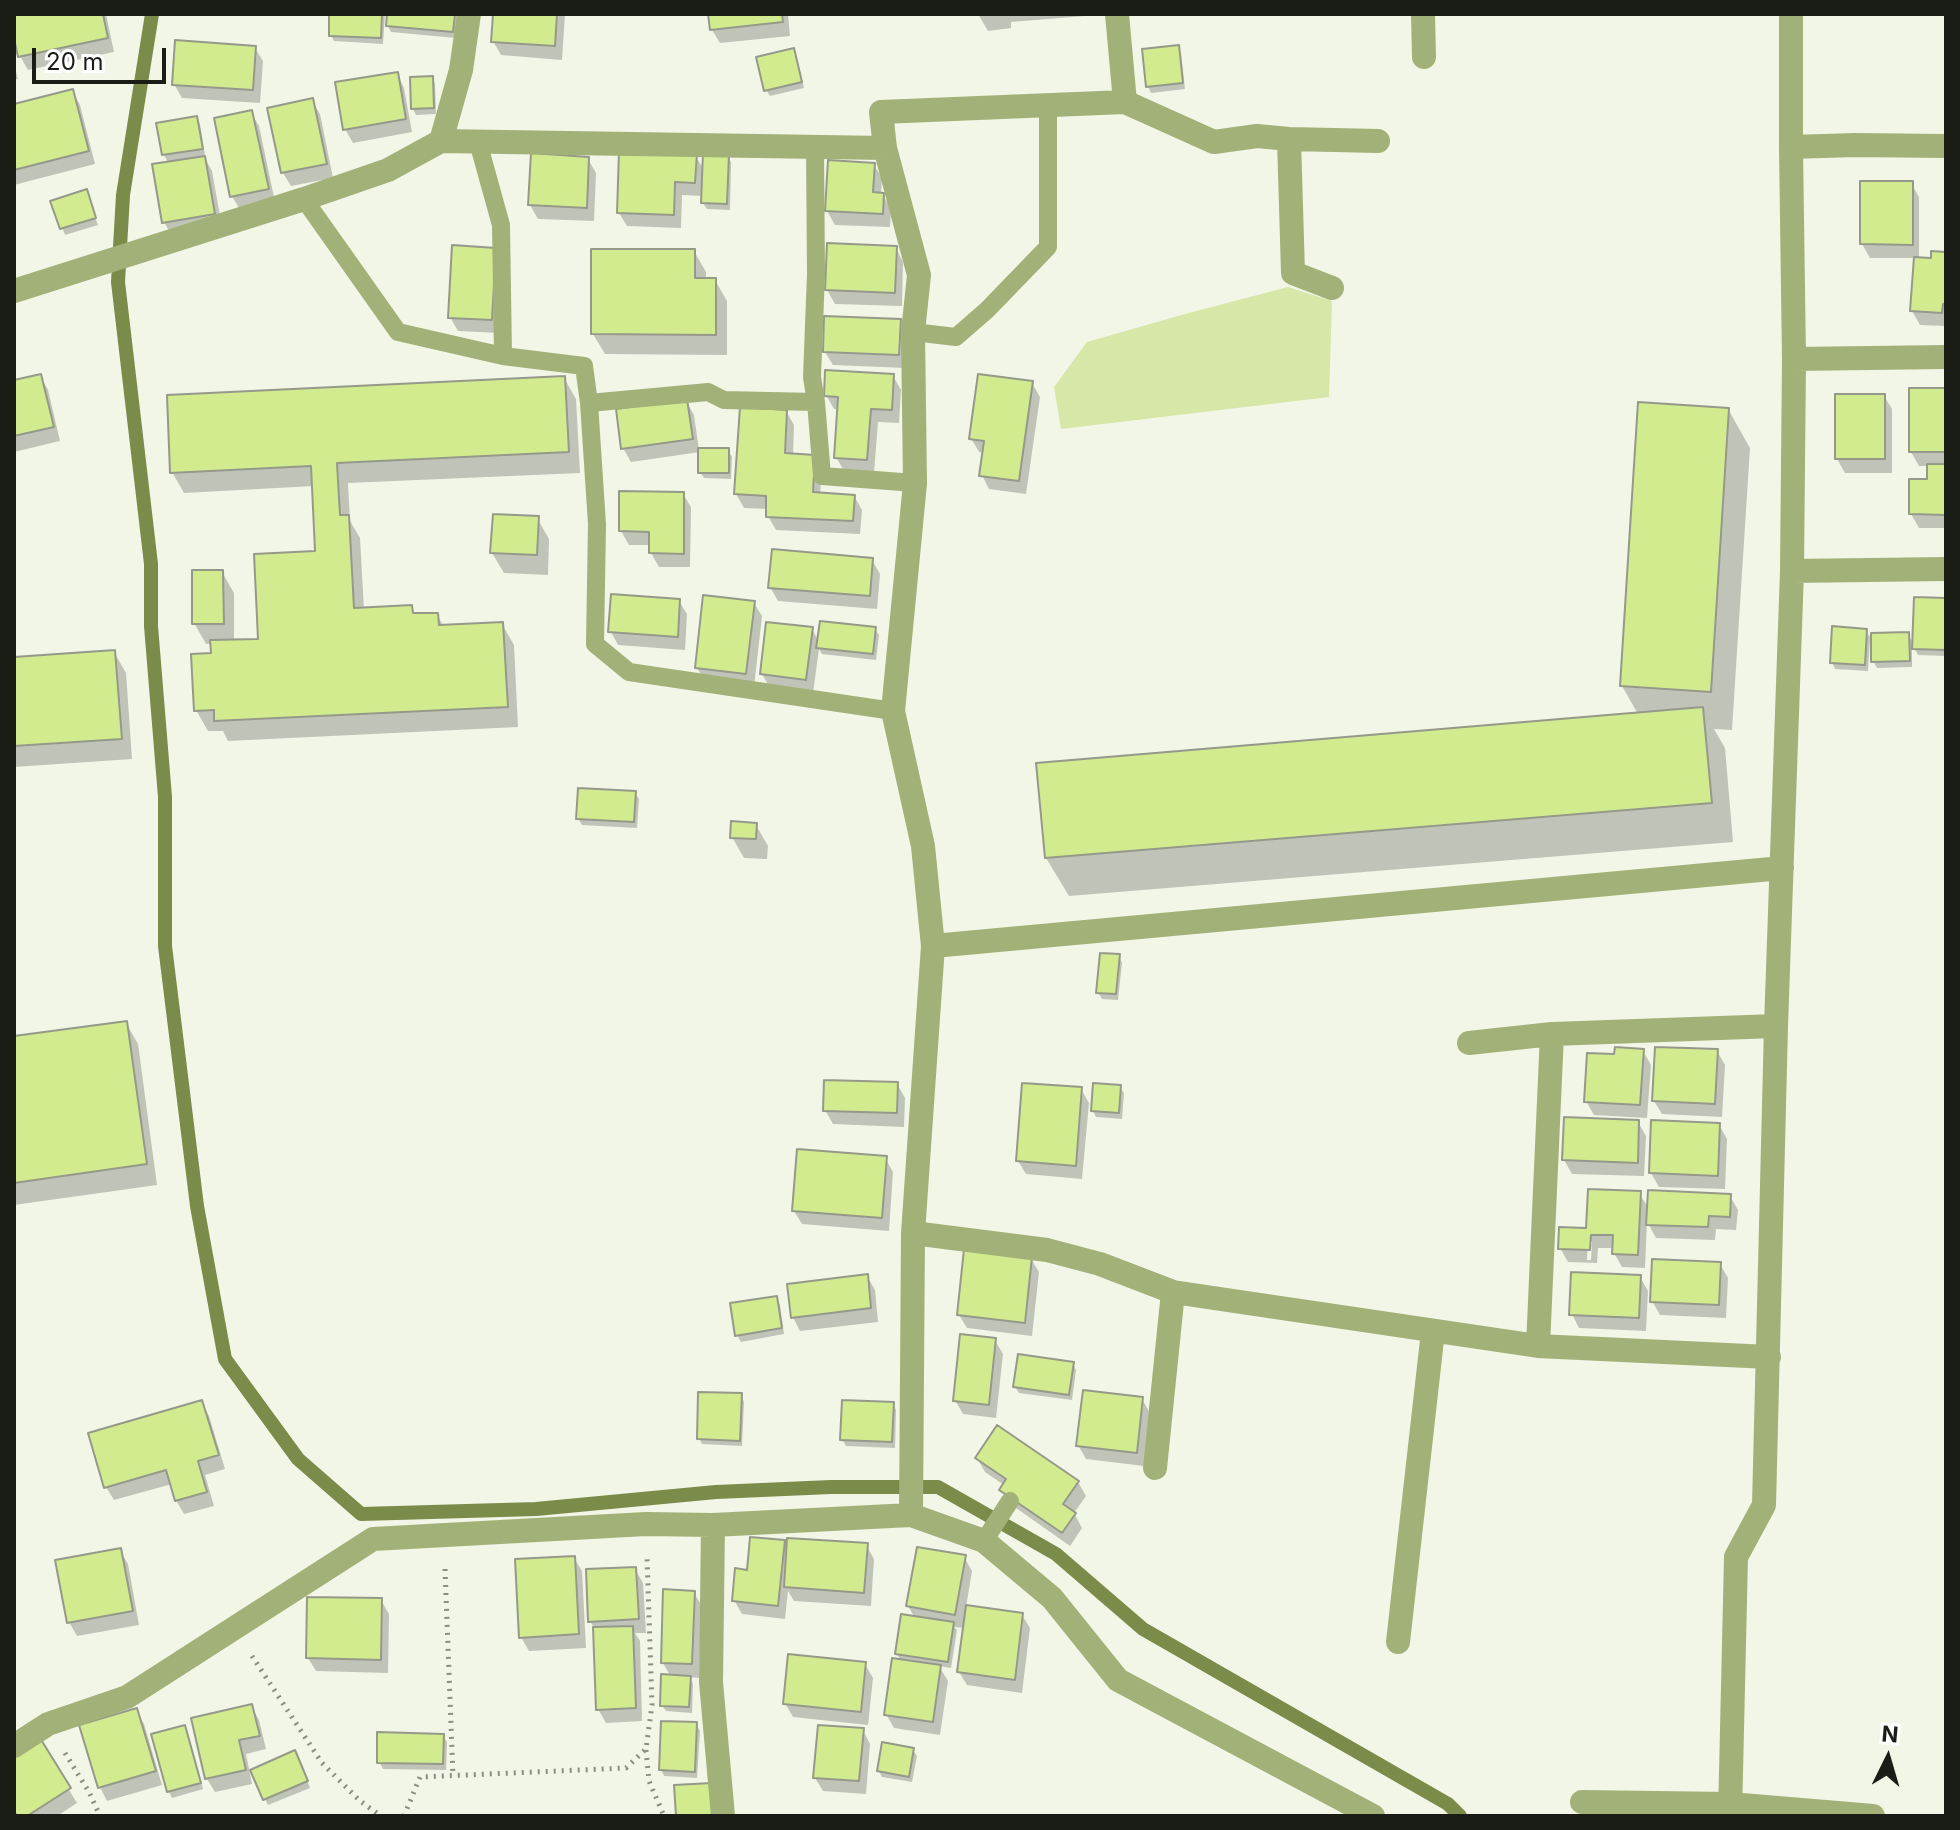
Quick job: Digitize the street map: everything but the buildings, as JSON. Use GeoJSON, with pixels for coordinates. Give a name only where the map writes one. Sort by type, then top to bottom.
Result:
{"type":"FeatureCollection","features":[{"type":"Feature","properties":{"kind":"street"},"geometry":{"type":"LineString","coordinates":[[441,141],[461,70],[469,14]]}},
{"type":"Feature","properties":{"kind":"street"},"geometry":{"type":"LineString","coordinates":[[1117,14],[1125,102]]}},
{"type":"Feature","properties":{"kind":"street"},"geometry":{"type":"LineString","coordinates":[[1423,14],[1424,57]]}},
{"type":"Feature","properties":{"kind":"street"},"geometry":{"type":"LineString","coordinates":[[1730,1810],[1736,1557],[1764,1505],[1792,571],[1791,14]]}},
{"type":"Feature","properties":{"kind":"street"},"geometry":{"type":"LineString","coordinates":[[911,1515],[913,1233],[933,946],[923,846],[893,711],[915,483],[913,332],[919,275],[885,148],[881,112],[1125,102],[1214,142],[1257,136],[1378,141]]}},
{"type":"Feature","properties":{"kind":"street"},"geometry":{"type":"LineString","coordinates":[[1289,139],[1293,273],[1332,288]]}},
{"type":"Feature","properties":{"kind":"street"},"geometry":{"type":"LineString","coordinates":[[14,291],[388,170],[441,141],[885,148]]}},
{"type":"Feature","properties":{"kind":"street"},"geometry":{"type":"LineString","coordinates":[[1791,147],[1946,146]]}},
{"type":"Feature","properties":{"kind":"street"},"geometry":{"type":"LineString","coordinates":[[1794,359],[1946,357]]}},
{"type":"Feature","properties":{"kind":"street"},"geometry":{"type":"LineString","coordinates":[[1792,571],[1946,569]]}},
{"type":"Feature","properties":{"kind":"street"},"geometry":{"type":"LineString","coordinates":[[933,946],[1782,868]]}},
{"type":"Feature","properties":{"kind":"street"},"geometry":{"type":"LineString","coordinates":[[1469,1043],[1552,1034],[1776,1026]]}},
{"type":"Feature","properties":{"kind":"street"},"geometry":{"type":"LineString","coordinates":[[1538,1346],[1552,1034]]}},
{"type":"Feature","properties":{"kind":"street"},"geometry":{"type":"LineString","coordinates":[[913,1233],[1047,1250],[1100,1264],[1173,1292],[1433,1331],[1538,1346],[1769,1357]]}},
{"type":"Feature","properties":{"kind":"street"},"geometry":{"type":"LineString","coordinates":[[1155,1468],[1173,1292]]}},
{"type":"Feature","properties":{"kind":"street"},"geometry":{"type":"LineString","coordinates":[[1398,1642],[1433,1331]]}},
{"type":"Feature","properties":{"kind":"street"},"geometry":{"type":"LineString","coordinates":[[14,1746],[48,1724],[127,1697],[373,1539],[646,1524],[713,1525],[911,1515],[984,1541],[1052,1598],[1118,1680],[1373,1816]]}},
{"type":"Feature","properties":{"kind":"street"},"geometry":{"type":"LineString","coordinates":[[713,1525],[711,1682],[723,1816]]}},
{"type":"Feature","properties":{"kind":"street"},"geometry":{"type":"LineString","coordinates":[[1582,1802],[1873,1816]]}},
{"type":"Feature","properties":{"kind":"lane"},"geometry":{"type":"LineString","coordinates":[[913,332],[956,337],[1048,247],[1048,105]]}},
{"type":"Feature","properties":{"kind":"lane"},"geometry":{"type":"LineString","coordinates":[[478,142],[501,225],[503,356]]}},
{"type":"Feature","properties":{"kind":"lane"},"geometry":{"type":"LineString","coordinates":[[815,147],[816,274],[812,377],[822,476],[915,483]]}},
{"type":"Feature","properties":{"kind":"lane"},"geometry":{"type":"LineString","coordinates":[[304,199],[398,332],[503,356],[584,366],[597,524],[595,644],[629,672],[893,711]]}},
{"type":"Feature","properties":{"kind":"lane"},"geometry":{"type":"LineString","coordinates":[[589,403],[708,392],[724,400],[816,402]]}},
{"type":"Feature","properties":{"kind":"lane"},"geometry":{"type":"LineString","coordinates":[[984,1541],[1010,1501]]}},
{"type":"Feature","properties":{"kind":"path"},"geometry":{"type":"LineString","coordinates":[[646,1524],[652,1705],[646,1749],[649,1781],[664,1816]]}},
{"type":"Feature","properties":{"kind":"path"},"geometry":{"type":"LineString","coordinates":[[444,1536],[453,1776]]}},
{"type":"Feature","properties":{"kind":"path"},"geometry":{"type":"LineString","coordinates":[[234,1628],[322,1763],[360,1801],[381,1816]]}},
{"type":"Feature","properties":{"kind":"path"},"geometry":{"type":"LineString","coordinates":[[48,1724],[100,1816]]}},
{"type":"Feature","properties":{"kind":"path"},"geometry":{"type":"LineString","coordinates":[[404,1816],[420,1777],[626,1768],[646,1749]]}},
{"type":"Feature","properties":{"kind":"green space"},"geometry":{"type":"Polygon","coordinates":[[[1288,287],[1332,301],[1329,397],[1061,429],[1054,387],[1087,342],[1288,287]]]}},
{"type":"Feature","properties":{"kind":"waterway"},"geometry":{"type":"LineString","coordinates":[[152,14],[123,195],[118,282],[151,564],[151,626],[165,797],[165,946],[197,1206],[225,1359],[298,1459],[361,1514],[536,1509],[716,1492],[831,1487],[938,1487],[1056,1554],[1143,1629],[1448,1804],[1460,1816]]}}]}
